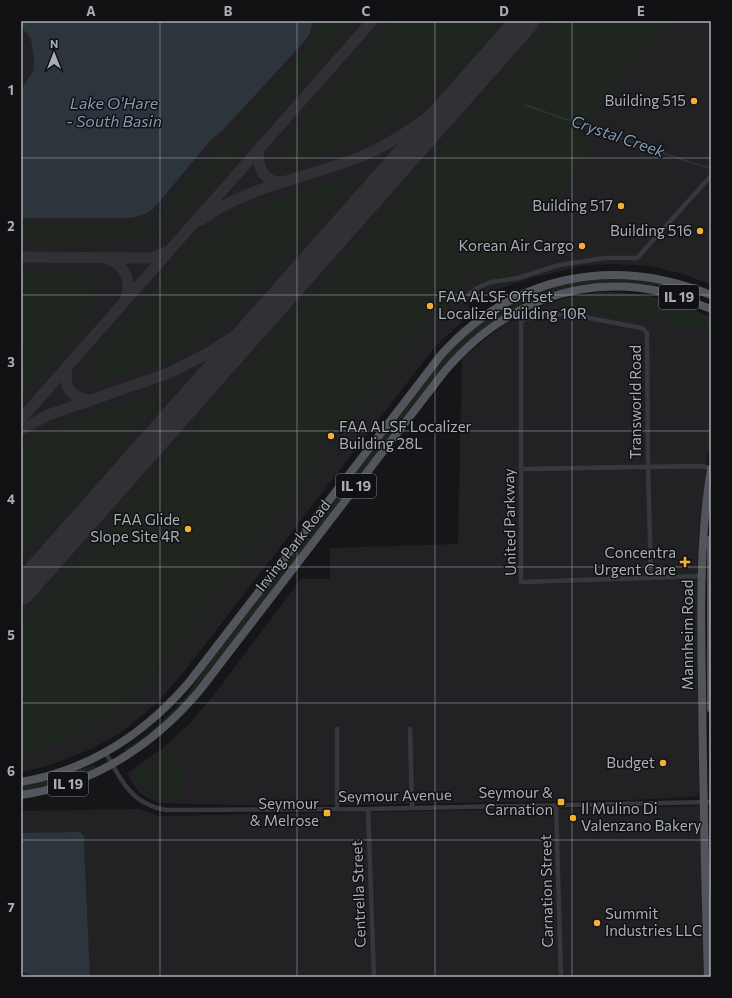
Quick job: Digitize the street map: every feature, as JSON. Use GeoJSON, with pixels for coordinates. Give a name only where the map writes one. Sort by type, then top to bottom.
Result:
{"type":"FeatureCollection","features":[{"type":"Feature","properties":{"kind":"main road","name":"Irving Park Road"},"geometry":{"type":"LineString","coordinates":[[21,782],[63,772],[106,753],[138,732],[174,700],[442,355],[474,323],[510,300],[543,286],[595,274],[626,275],[660,279],[680,283],[711,295]]}},
{"type":"Feature","properties":{"kind":"main road","name":"Irving Park Road"},"geometry":{"type":"LineString","coordinates":[[21,795],[64,785],[113,765],[166,726],[188,704],[444,372],[479,336],[496,324],[527,306],[573,291],[610,287],[630,287],[664,292],[711,310]]}},
{"type":"Feature","properties":{"kind":"main road"},"geometry":{"type":"LineString","coordinates":[[693,302],[704,312],[711,315]]}},
{"type":"Feature","properties":{"kind":"main road","name":"Mannheim Road"},"geometry":{"type":"LineString","coordinates":[[708,977],[707,802],[702,669],[702,536],[711,468]]}},
{"type":"Feature","properties":{"kind":"main road","name":"Mannheim Road"},"geometry":{"type":"LineString","coordinates":[[711,539],[711,709]]}},
{"type":"Feature","properties":{"kind":"street"},"geometry":{"type":"LineString","coordinates":[[469,294],[477,288],[491,282],[518,278],[559,265],[605,258],[637,258],[711,176]]}},
{"type":"Feature","properties":{"kind":"street","name":"Transworld Road"},"geometry":{"type":"LineString","coordinates":[[521,321],[540,314],[568,314],[642,328],[647,333],[651,578]]}},
{"type":"Feature","properties":{"kind":"street","name":"United Parkway"},"geometry":{"type":"LineString","coordinates":[[521,321],[521,582],[711,576]]}},
{"type":"Feature","properties":{"kind":"street"},"geometry":{"type":"LineString","coordinates":[[521,469],[700,466],[711,468]]}},
{"type":"Feature","properties":{"kind":"street"},"geometry":{"type":"LineString","coordinates":[[702,669],[711,669]]}},
{"type":"Feature","properties":{"kind":"street"},"geometry":{"type":"LineString","coordinates":[[410,728],[412,808]]}},
{"type":"Feature","properties":{"kind":"street"},"geometry":{"type":"LineString","coordinates":[[336,809],[337,730]]}},
{"type":"Feature","properties":{"kind":"street","name":"Seymour Avenue"},"geometry":{"type":"LineString","coordinates":[[106,753],[135,797],[148,805],[166,810],[368,809],[707,802]]}},
{"type":"Feature","properties":{"kind":"street","name":"Carnation Street"},"geometry":{"type":"LineString","coordinates":[[556,805],[561,977]]}},
{"type":"Feature","properties":{"kind":"street","name":"Centrella Street"},"geometry":{"type":"LineString","coordinates":[[368,809],[374,977]]}},
{"type":"Feature","properties":{"kind":"shaded area"},"geometry":{"type":"Polygon","coordinates":[[[21,21],[711,21],[711,285],[684,274],[649,266],[609,264],[581,266],[528,279],[486,293],[475,300],[468,305],[472,312],[434,348],[183,673],[157,703],[123,731],[92,749],[44,767],[21,772],[21,21]]]}},
{"type":"Feature","properties":{"kind":"shaded area"},"geometry":{"type":"Polygon","coordinates":[[[324,21],[353,21],[179,218],[149,222],[163,211],[311,44],[324,21]]]}},
{"type":"Feature","properties":{"kind":"shaded area"},"geometry":{"type":"Polygon","coordinates":[[[392,21],[500,21],[482,42],[442,82],[405,113],[362,140],[292,164],[281,164],[279,160],[290,137],[392,21]]]}},
{"type":"Feature","properties":{"kind":"shaded area"},"geometry":{"type":"Polygon","coordinates":[[[554,21],[673,21],[576,131],[590,138],[587,146],[593,154],[552,199],[541,216],[544,221],[538,228],[536,226],[508,256],[525,272],[511,276],[488,279],[474,277],[468,274],[454,284],[456,287],[453,290],[459,296],[442,310],[438,308],[438,301],[428,301],[428,324],[414,337],[343,432],[330,424],[328,426],[330,429],[318,445],[326,452],[326,454],[152,677],[120,706],[96,722],[21,761],[21,623],[554,21]]]}},
{"type":"Feature","properties":{"kind":"shaded area"},"geometry":{"type":"Polygon","coordinates":[[[359,174],[255,293],[235,314],[202,339],[153,365],[104,382],[94,382],[88,375],[88,362],[190,248],[209,233],[249,210],[292,194],[359,174]]]}},
{"type":"Feature","properties":{"kind":"shaded area"},"geometry":{"type":"Polygon","coordinates":[[[21,226],[161,226],[163,228],[156,235],[143,238],[85,243],[21,243],[21,226]]]}},
{"type":"Feature","properties":{"kind":"shaded area"},"geometry":{"type":"Polygon","coordinates":[[[21,271],[81,277],[90,282],[96,293],[94,305],[73,335],[21,397],[21,363],[24,362],[24,343],[21,343],[21,271]]]}},
{"type":"Feature","properties":{"kind":"shaded area"},"geometry":{"type":"Polygon","coordinates":[[[618,278],[666,283],[696,294],[660,286],[624,283],[589,285],[555,293],[523,305],[493,323],[465,345],[440,372],[188,699],[153,733],[126,752],[124,750],[148,734],[174,710],[188,694],[215,653],[451,349],[481,323],[498,311],[533,293],[552,286],[572,282],[618,278]]]}},
{"type":"Feature","properties":{"kind":"shaded area"},"geometry":{"type":"Polygon","coordinates":[[[599,292],[643,295],[669,301],[711,317],[711,446],[706,458],[710,331],[545,304],[570,297],[599,292]]]}},
{"type":"Feature","properties":{"kind":"shaded area"},"geometry":{"type":"Polygon","coordinates":[[[545,304],[710,331],[706,479],[699,529],[697,572],[699,795],[692,797],[629,800],[274,806],[158,803],[141,794],[136,789],[127,773],[164,747],[190,723],[214,695],[301,579],[330,579],[330,548],[458,544],[462,358],[503,325],[545,304]]]}},
{"type":"Feature","properties":{"kind":"shaded area"},"geometry":{"type":"Polygon","coordinates":[[[170,391],[21,557],[21,446],[56,427],[113,407],[170,391]]]}},
{"type":"Feature","properties":{"kind":"shaded area"},"geometry":{"type":"Polygon","coordinates":[[[176,744],[180,747],[182,793],[179,799],[166,799],[153,795],[138,782],[135,776],[137,771],[176,744]]]}},
{"type":"Feature","properties":{"kind":"shaded area"},"geometry":{"type":"Polygon","coordinates":[[[95,765],[96,768],[54,785],[21,792],[21,785],[95,765]]]}},
{"type":"Feature","properties":{"kind":"shaded area"},"geometry":{"type":"Polygon","coordinates":[[[700,806],[705,977],[21,977],[21,811],[139,809],[159,816],[700,806]]]}},
{"type":"Feature","properties":{"kind":"water","name":"Lake O'Hare - South Basin"},"geometry":{"type":"Polygon","coordinates":[[[21,21],[313,21],[310,33],[303,43],[222,131],[210,141],[154,208],[145,214],[127,218],[21,218],[21,90],[33,71],[34,61],[31,39],[21,26],[21,21]]]}},
{"type":"Feature","properties":{"kind":"water"},"geometry":{"type":"Polygon","coordinates":[[[80,832],[84,836],[90,977],[36,977],[21,971],[21,833],[80,832]]]}},
{"type":"Feature","properties":{"kind":"waterway","name":"Crystal Creek"},"geometry":{"type":"LineString","coordinates":[[525,105],[692,163],[711,168]]}},
{"type":"Feature","properties":{"kind":"taxiway"},"geometry":{"type":"LineString","coordinates":[[21,419],[372,21]]}},
{"type":"Feature","properties":{"kind":"taxiway"},"geometry":{"type":"LineString","coordinates":[[201,220],[219,208],[239,198],[279,183],[342,164],[377,149],[392,141],[420,122],[447,102],[472,80]]}},
{"type":"Feature","properties":{"kind":"taxiway"},"geometry":{"type":"LineString","coordinates":[[260,147],[259,160],[262,172],[271,180],[284,182]]}},
{"type":"Feature","properties":{"kind":"taxiway"},"geometry":{"type":"LineString","coordinates":[[21,257],[151,258],[166,252]]}},
{"type":"Feature","properties":{"kind":"taxiway"},"geometry":{"type":"LineString","coordinates":[[106,258],[118,264],[125,274],[128,285],[126,298]]}},
{"type":"Feature","properties":{"kind":"taxiway"},"geometry":{"type":"LineString","coordinates":[[21,430],[48,415],[169,373],[210,352],[242,331],[282,296]]}},
{"type":"Feature","properties":{"kind":"taxiway"},"geometry":{"type":"LineString","coordinates":[[67,367],[67,386],[77,397],[90,400]]}},
{"type":"Feature","properties":{"kind":"runway"},"geometry":{"type":"LineString","coordinates":[[21,591],[525,21]]}},
{"type":"Feature","properties":{"kind":"place","name":"Building 515"},"geometry":{"type":"Point","coordinates":[694,101]}},
{"type":"Feature","properties":{"kind":"place","name":"Building 517"},"geometry":{"type":"Point","coordinates":[621,206]}},
{"type":"Feature","properties":{"kind":"place","name":"Building 516"},"geometry":{"type":"Point","coordinates":[700,231]}},
{"type":"Feature","properties":{"kind":"place","name":"Korean Air Cargo"},"geometry":{"type":"Point","coordinates":[582,246]}},
{"type":"Feature","properties":{"kind":"place","name":"FAA ALSF Offset Localizer Building 10R"},"geometry":{"type":"Point","coordinates":[430,306]}},
{"type":"Feature","properties":{"kind":"place","name":"FAA ALSF Localizer Building 28L"},"geometry":{"type":"Point","coordinates":[331,436]}},
{"type":"Feature","properties":{"kind":"place","name":"FAA Glide Slope Site 4R"},"geometry":{"type":"Point","coordinates":[188,529]}},
{"type":"Feature","properties":{"kind":"place","name":"Concentra Urgent Care"},"geometry":{"type":"Point","coordinates":[685,562]}},
{"type":"Feature","properties":{"kind":"place","name":"Budget"},"geometry":{"type":"Point","coordinates":[663,763]}},
{"type":"Feature","properties":{"kind":"place","name":"Seymour & Carnation"},"geometry":{"type":"Point","coordinates":[561,802]}},
{"type":"Feature","properties":{"kind":"place","name":"Seymour & Melrose"},"geometry":{"type":"Point","coordinates":[327,813]}},
{"type":"Feature","properties":{"kind":"place","name":"Il Mulino Di Valenzano Bakery"},"geometry":{"type":"Point","coordinates":[573,818]}},
{"type":"Feature","properties":{"kind":"place","name":"Summit Industries LLC"},"geometry":{"type":"Point","coordinates":[597,923]}}]}
